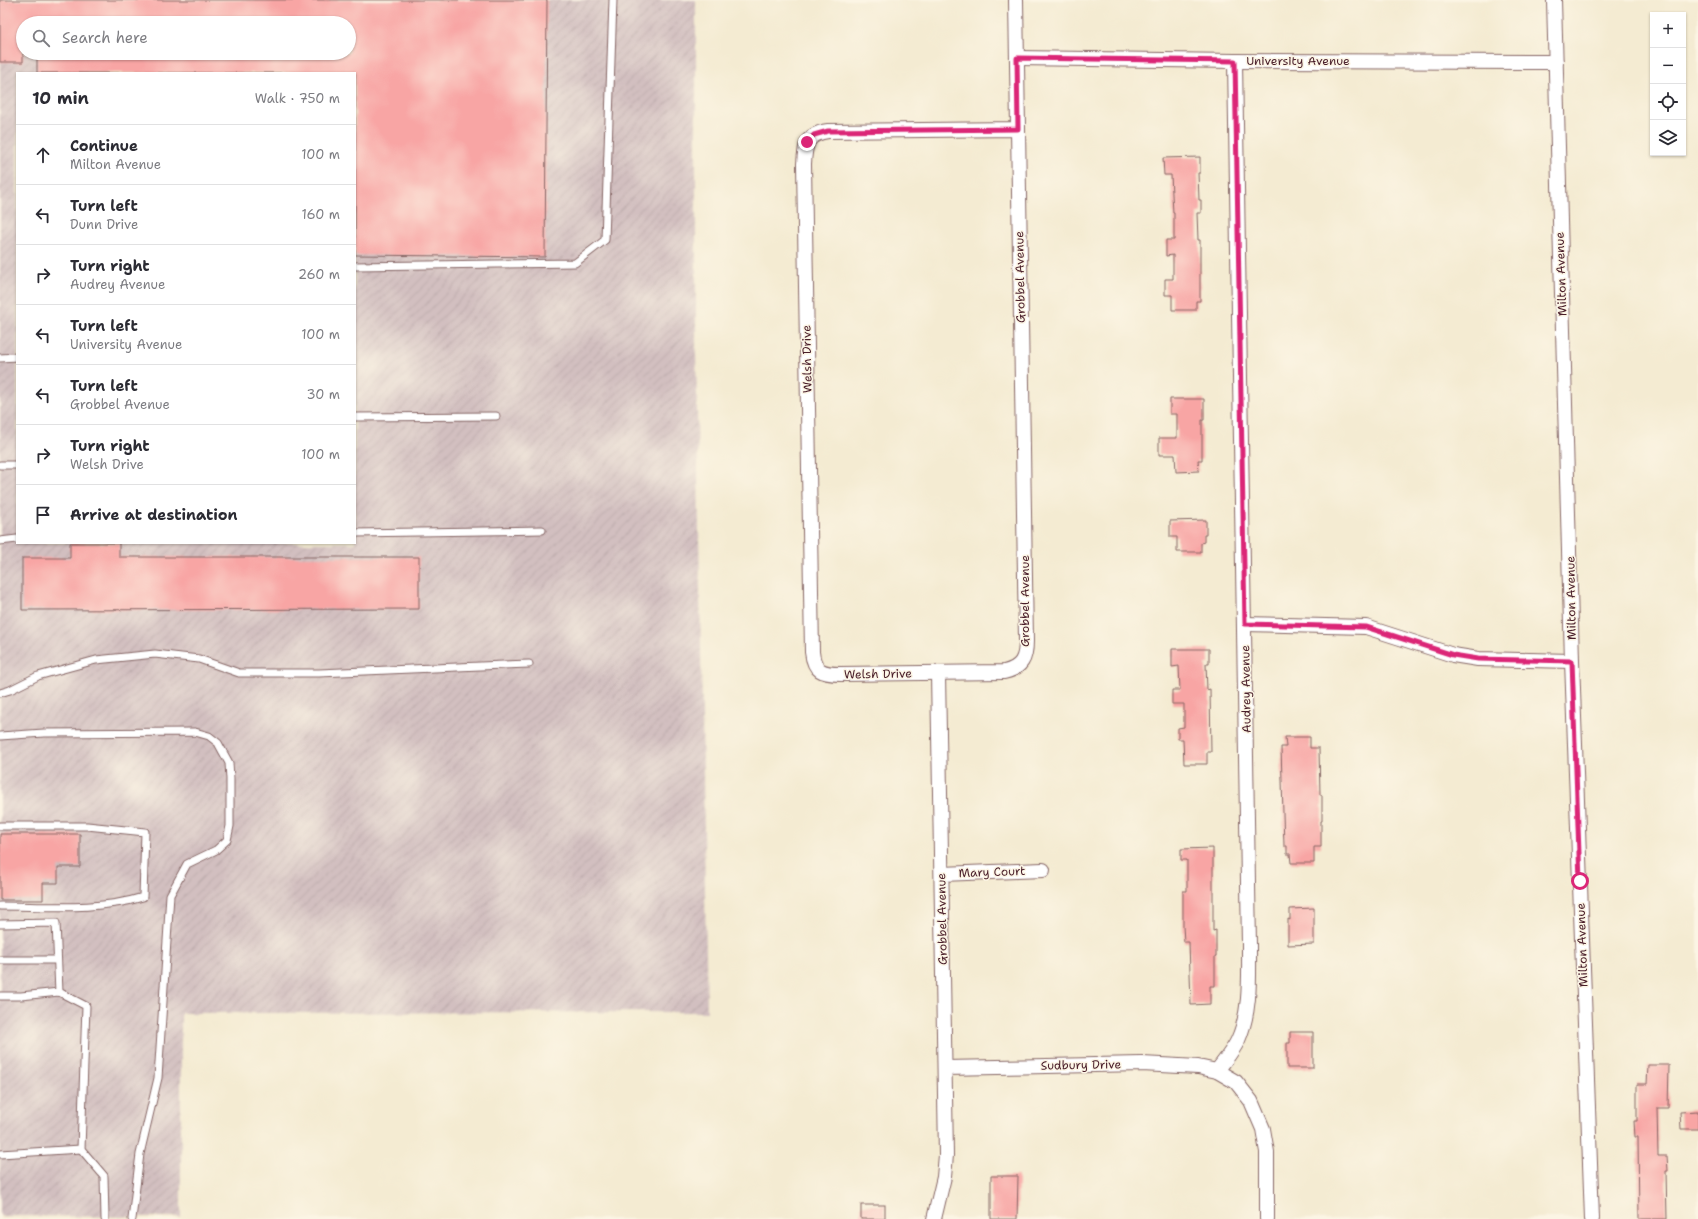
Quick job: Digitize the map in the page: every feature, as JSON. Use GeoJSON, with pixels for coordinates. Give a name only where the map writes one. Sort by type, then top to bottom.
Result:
{"type":"FeatureCollection","features":[{"type":"Feature","properties":{"kind":"street","name":"Grobbel Avenue"},"geometry":{"type":"LineString","coordinates":[[934,1219],[946,1166],[938,673],[1009,671],[1020,665],[1026,651],[1016,0]]}},
{"type":"Feature","properties":{"kind":"street","name":"Milton Avenue"},"geometry":{"type":"LineString","coordinates":[[1554,0],[1572,661],[1592,1219]]}},
{"type":"Feature","properties":{"kind":"street","name":"University Avenue"},"geometry":{"type":"LineString","coordinates":[[1017,58],[1235,61],[1556,62]]}},
{"type":"Feature","properties":{"kind":"street","name":"Audrey Avenue"},"geometry":{"type":"LineString","coordinates":[[1217,1071],[1237,1042],[1245,1022],[1248,997],[1249,946],[1235,61]]}},
{"type":"Feature","properties":{"kind":"street","name":"Welsh Drive"},"geometry":{"type":"LineString","coordinates":[[938,673],[830,674],[823,672],[813,660],[804,151],[810,138],[821,132],[828,131],[1018,129]]}},
{"type":"Feature","properties":{"kind":"street"},"geometry":{"type":"LineString","coordinates":[[1245,624],[1366,627],[1453,655],[1478,659],[1572,661]]}},
{"type":"Feature","properties":{"kind":"street","name":"Mary Court"},"geometry":{"type":"LineString","coordinates":[[942,874],[1043,870]]}},
{"type":"Feature","properties":{"kind":"street","name":"Sudbury Drive"},"geometry":{"type":"LineString","coordinates":[[945,1068],[1142,1064],[1198,1067],[1217,1071]]}},
{"type":"Feature","properties":{"kind":"street"},"geometry":{"type":"LineString","coordinates":[[1217,1071],[1236,1082],[1251,1101],[1264,1129],[1267,1152],[1267,1219]]}},
{"type":"Feature","properties":{"kind":"lane"},"geometry":{"type":"LineString","coordinates":[[356,266],[575,263],[605,240],[613,0]]}},
{"type":"Feature","properties":{"kind":"lane"},"geometry":{"type":"LineString","coordinates":[[0,358],[16,357]]}},
{"type":"Feature","properties":{"kind":"lane"},"geometry":{"type":"LineString","coordinates":[[356,417],[496,416]]}},
{"type":"Feature","properties":{"kind":"lane"},"geometry":{"type":"LineString","coordinates":[[0,465],[16,465]]}},
{"type":"Feature","properties":{"kind":"lane"},"geometry":{"type":"LineString","coordinates":[[356,533],[542,530]]}},
{"type":"Feature","properties":{"kind":"lane"},"geometry":{"type":"LineString","coordinates":[[0,541],[16,539]]}},
{"type":"Feature","properties":{"kind":"lane"},"geometry":{"type":"LineString","coordinates":[[0,693],[10,690],[38,676],[96,660],[155,654],[199,659],[239,673],[319,672],[529,664]]}},
{"type":"Feature","properties":{"kind":"lane"},"geometry":{"type":"LineString","coordinates":[[0,736],[44,733],[195,732],[209,736],[218,743],[229,764],[230,826],[227,840],[216,850],[187,864],[170,895],[158,1078],[140,1154],[132,1219]]}},
{"type":"Feature","properties":{"kind":"lane"},"geometry":{"type":"LineString","coordinates":[[0,826],[87,826],[145,832],[143,897],[124,903],[103,905],[0,906]]}},
{"type":"Feature","properties":{"kind":"lane"},"geometry":{"type":"LineString","coordinates":[[0,924],[56,923],[59,992]]}},
{"type":"Feature","properties":{"kind":"lane"},"geometry":{"type":"LineString","coordinates":[[0,960],[57,960]]}},
{"type":"Feature","properties":{"kind":"lane"},"geometry":{"type":"LineString","coordinates":[[0,996],[21,996],[59,992],[86,1006],[81,1148],[104,1176],[105,1219]]}},
{"type":"Feature","properties":{"kind":"lane"},"geometry":{"type":"LineString","coordinates":[[0,1154],[81,1148]]}},
{"type":"Feature","properties":{"kind":"shaded area"},"geometry":{"type":"Polygon","coordinates":[[[0,0],[696,0],[696,349],[707,1012],[181,1013],[181,1217],[0,1216],[0,0]]]}},
{"type":"Feature","properties":{"kind":"building"},"geometry":{"type":"Polygon","coordinates":[[[0,0],[547,0],[545,257],[356,255],[356,72],[37,72],[37,60],[356,60],[356,16],[16,16],[16,60],[23,60],[23,62],[0,62],[0,0]]]}},
{"type":"Feature","properties":{"kind":"building"},"geometry":{"type":"Polygon","coordinates":[[[1200,157],[1200,173],[1198,173],[1201,213],[1197,213],[1198,240],[1200,240],[1200,301],[1196,301],[1196,310],[1172,310],[1172,295],[1165,295],[1165,279],[1173,279],[1173,255],[1166,256],[1166,240],[1174,240],[1174,213],[1171,175],[1164,175],[1163,158],[1200,157]]]}},
{"type":"Feature","properties":{"kind":"building"},"geometry":{"type":"Polygon","coordinates":[[[1170,399],[1204,399],[1204,420],[1202,420],[1202,460],[1198,460],[1199,471],[1176,472],[1175,455],[1159,455],[1159,438],[1177,438],[1177,414],[1170,414],[1170,399]]]}},
{"type":"Feature","properties":{"kind":"building"},"geometry":{"type":"Polygon","coordinates":[[[1206,520],[1206,535],[1204,535],[1204,542],[1201,543],[1201,552],[1177,552],[1177,537],[1170,537],[1170,521],[1206,520]]]}},
{"type":"Feature","properties":{"kind":"building"},"geometry":{"type":"Polygon","coordinates":[[[70,544],[119,544],[119,557],[419,557],[419,609],[22,610],[22,558],[70,558],[70,544]]]}},
{"type":"Feature","properties":{"kind":"building"},"geometry":{"type":"Polygon","coordinates":[[[1172,649],[1209,649],[1209,664],[1206,664],[1207,690],[1210,689],[1211,752],[1207,752],[1207,764],[1184,764],[1183,739],[1178,739],[1178,728],[1184,727],[1184,704],[1172,704],[1172,690],[1180,690],[1179,666],[1172,667],[1172,649]]]}},
{"type":"Feature","properties":{"kind":"building"},"geometry":{"type":"Polygon","coordinates":[[[1285,737],[1310,737],[1310,748],[1319,748],[1320,795],[1322,795],[1321,847],[1314,847],[1314,863],[1291,863],[1290,854],[1287,854],[1287,846],[1284,846],[1281,747],[1286,747],[1285,737]]]}},
{"type":"Feature","properties":{"kind":"building"},"geometry":{"type":"Polygon","coordinates":[[[0,834],[80,834],[80,867],[58,867],[58,883],[43,883],[43,900],[0,900],[0,834]]]}},
{"type":"Feature","properties":{"kind":"building"},"geometry":{"type":"Polygon","coordinates":[[[1213,848],[1213,931],[1216,930],[1215,986],[1210,986],[1210,1004],[1191,1005],[1189,942],[1184,942],[1183,926],[1183,891],[1187,891],[1187,860],[1181,860],[1181,849],[1213,848]]]}},
{"type":"Feature","properties":{"kind":"building"},"geometry":{"type":"Polygon","coordinates":[[[1314,908],[1314,944],[1288,945],[1288,919],[1290,920],[1290,909],[1314,908]]]}},
{"type":"Feature","properties":{"kind":"building"},"geometry":{"type":"Polygon","coordinates":[[[1290,1032],[1313,1032],[1313,1068],[1287,1068],[1287,1043],[1290,1043],[1290,1032]]]}},
{"type":"Feature","properties":{"kind":"building"},"geometry":{"type":"Polygon","coordinates":[[[1648,1065],[1669,1065],[1668,1108],[1657,1108],[1658,1156],[1667,1156],[1667,1219],[1639,1219],[1638,1137],[1635,1137],[1634,1121],[1637,1121],[1637,1084],[1647,1084],[1648,1065]]]}},
{"type":"Feature","properties":{"kind":"building"},"geometry":{"type":"Polygon","coordinates":[[[1698,1111],[1698,1129],[1681,1129],[1680,1112],[1698,1111]]]}},
{"type":"Feature","properties":{"kind":"building"},"geometry":{"type":"Polygon","coordinates":[[[991,1176],[1018,1176],[1017,1219],[991,1219],[991,1176]]]}},
{"type":"Feature","properties":{"kind":"building"},"geometry":{"type":"Polygon","coordinates":[[[861,1205],[885,1205],[885,1219],[861,1219],[861,1205]]]}},
{"type":"Feature","properties":{"kind":"route"},"geometry":{"type":"LineString","coordinates":[[807,142],[814,135],[828,131],[1018,129],[1017,58],[1235,61],[1245,624],[1336,625],[1366,627],[1386,632],[1453,655],[1478,659],[1572,661],[1580,881]]}}]}
